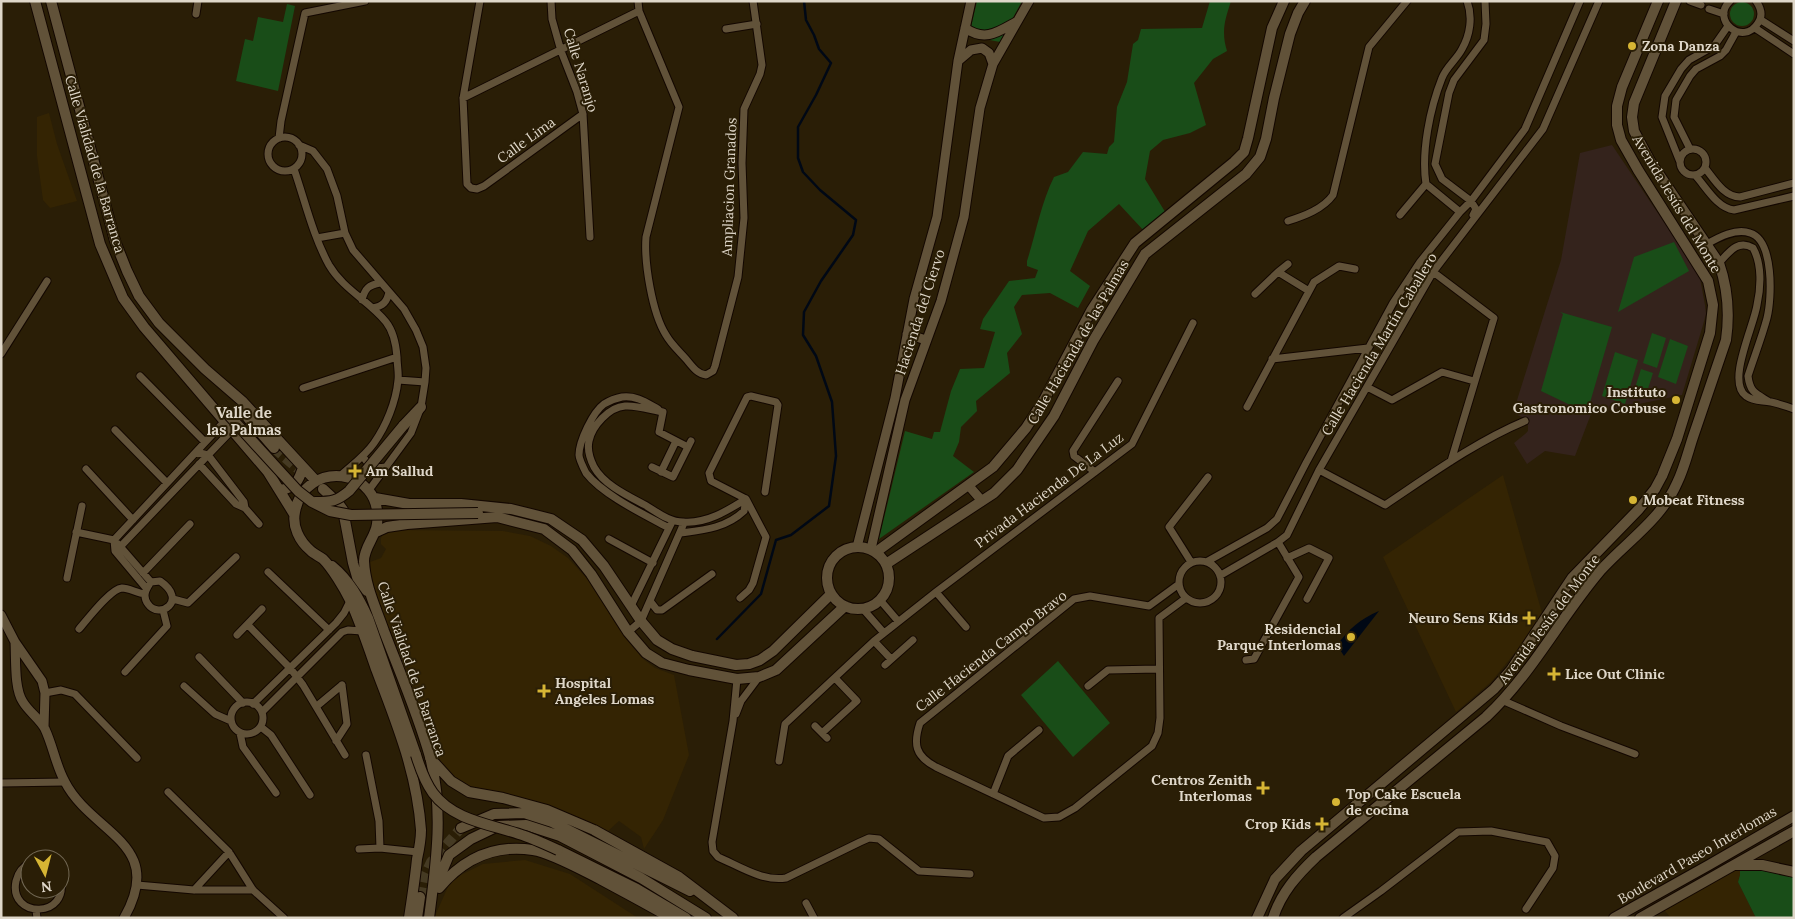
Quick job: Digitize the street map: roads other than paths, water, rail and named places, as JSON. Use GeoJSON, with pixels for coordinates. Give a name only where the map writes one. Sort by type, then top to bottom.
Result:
{"type":"FeatureCollection","features":[{"type":"Feature","properties":{"kind":"main road","name":"Calle Vialidad de la Barranca"},"geometry":{"type":"LineString","coordinates":[[35,1],[100,244],[123,298],[144,327],[268,472],[294,514],[295,528],[301,541],[323,559],[350,600],[399,730],[412,773],[421,832],[409,918]]}},
{"type":"Feature","properties":{"kind":"main road","name":"Calle Vialidad de la Barranca"},"geometry":{"type":"LineString","coordinates":[[51,1],[115,241],[126,271],[139,296],[160,323],[180,344],[242,401],[343,510],[357,576],[369,594],[410,699],[430,758],[439,831],[429,918]]}},
{"type":"Feature","properties":{"kind":"main road","name":"Calle Hacienda de las Palmas"},"geometry":{"type":"LineString","coordinates":[[873,551],[969,486],[993,467],[1026,428],[1044,400],[1091,311],[1136,244],[1244,152],[1272,28],[1284,1]]}},
{"type":"Feature","properties":{"kind":"main road","name":"Calle Hacienda de las Palmas"},"geometry":{"type":"LineString","coordinates":[[886,564],[994,493],[1017,470],[1054,416],[1093,342],[1145,254],[1246,174],[1260,157],[1266,139],[1290,34],[1305,1]]}},
{"type":"Feature","properties":{"kind":"main road","name":"Avenida Jesús del Monte"},"geometry":{"type":"LineString","coordinates":[[1257,918],[1275,880],[1301,851],[1494,690],[1511,670],[1572,578],[1639,509],[1655,489],[1662,476],[1677,439],[1710,333],[1713,305],[1708,281],[1638,170],[1622,140],[1617,125],[1617,106],[1622,87],[1658,1]]}},
{"type":"Feature","properties":{"kind":"main road","name":"Avenida Jesús del Monte"},"geometry":{"type":"LineString","coordinates":[[1272,918],[1282,896],[1297,875],[1504,700],[1520,682],[1586,588],[1652,521],[1678,483],[1726,340],[1729,321],[1729,301],[1720,262],[1650,162],[1634,131],[1632,117],[1634,103],[1676,1]]}},
{"type":"Feature","properties":{"kind":"main road"},"geometry":{"type":"LineString","coordinates":[[168,354],[180,344]]}},
{"type":"Feature","properties":{"kind":"main road"},"geometry":{"type":"LineString","coordinates":[[204,399],[224,410],[285,477],[312,502],[330,511],[351,515],[478,513],[544,529],[572,550],[591,574],[628,632],[646,653],[662,663],[737,679],[760,677],[776,670],[845,606]]}},
{"type":"Feature","properties":{"kind":"main road"},"geometry":{"type":"LineString","coordinates":[[242,401],[248,418],[274,448]]}},
{"type":"Feature","properties":{"kind":"main road"},"geometry":{"type":"LineString","coordinates":[[312,502],[338,500],[349,491],[421,407]]}},
{"type":"Feature","properties":{"kind":"main road"},"geometry":{"type":"LineString","coordinates":[[280,490],[291,488],[296,484],[303,468]]}},
{"type":"Feature","properties":{"kind":"main road"},"geometry":{"type":"LineString","coordinates":[[294,514],[298,501],[305,489],[341,475],[356,481],[372,494],[409,504],[461,504],[511,509],[551,519],[582,540],[604,566],[641,621],[657,640],[672,649],[692,656],[727,663],[749,664],[760,660],[773,651],[830,594]]}},
{"type":"Feature","properties":{"kind":"main road","name":"Calle Vialidad de la Barranca"},"geometry":{"type":"LineString","coordinates":[[369,594],[364,562],[365,551],[376,532],[378,514],[372,494]]}},
{"type":"Feature","properties":{"kind":"main road"},"geometry":{"type":"LineString","coordinates":[[407,524],[403,514],[409,504]]}},
{"type":"Feature","properties":{"kind":"main road"},"geometry":{"type":"LineString","coordinates":[[376,532],[388,526],[498,517]]}},
{"type":"Feature","properties":{"kind":"main road"},"geometry":{"type":"LineString","coordinates":[[857,547],[873,551],[886,564],[890,573],[886,592],[872,606],[854,609],[845,606],[830,594],[827,581],[828,571],[832,562],[846,550],[857,547]]}},
{"type":"Feature","properties":{"kind":"main road"},"geometry":{"type":"LineString","coordinates":[[323,559],[342,573],[359,598],[368,618],[422,774],[433,794],[454,812],[520,834],[558,850],[637,889],[685,917]]}},
{"type":"Feature","properties":{"kind":"main road"},"geometry":{"type":"LineString","coordinates":[[1591,559],[1602,570]]}},
{"type":"Feature","properties":{"kind":"main road"},"geometry":{"type":"LineString","coordinates":[[430,758],[451,781],[468,792],[503,798],[547,810],[594,830],[679,877],[733,918]]}},
{"type":"Feature","properties":{"kind":"main road"},"geometry":{"type":"LineString","coordinates":[[461,828],[494,814],[524,813],[552,822],[709,900]]}},
{"type":"Feature","properties":{"kind":"main road"},"geometry":{"type":"LineString","coordinates":[[418,816],[421,822],[426,825],[432,824],[437,820],[438,814]]}},
{"type":"Feature","properties":{"kind":"main road","name":"Boulevard Paseo Interlomas"},"geometry":{"type":"LineString","coordinates":[[1614,918],[1794,816]]}},
{"type":"Feature","properties":{"kind":"main road"},"geometry":{"type":"LineString","coordinates":[[1336,821],[1347,832]]}},
{"type":"Feature","properties":{"kind":"main road"},"geometry":{"type":"LineString","coordinates":[[432,896],[449,855],[471,839],[498,826],[526,824],[560,836],[641,878],[706,918]]}},
{"type":"Feature","properties":{"kind":"main road","name":"Boulevard Paseo Interlomas"},"geometry":{"type":"LineString","coordinates":[[1640,918],[1794,831]]}},
{"type":"Feature","properties":{"kind":"main road"},"geometry":{"type":"LineString","coordinates":[[432,896],[452,872],[469,860],[491,851],[535,850],[572,865],[671,918]]}},
{"type":"Feature","properties":{"kind":"main road"},"geometry":{"type":"LineString","coordinates":[[1732,865],[1756,864],[1794,872]]}},
{"type":"Feature","properties":{"kind":"main road"},"geometry":{"type":"LineString","coordinates":[[417,918],[420,897]]}},
{"type":"Feature","properties":{"kind":"street"},"geometry":{"type":"LineString","coordinates":[[196,14],[198,1]]}},
{"type":"Feature","properties":{"kind":"street"},"geometry":{"type":"LineString","coordinates":[[279,138],[304,12],[365,1]]}},
{"type":"Feature","properties":{"kind":"street"},"geometry":{"type":"LineString","coordinates":[[463,98],[480,1]]}},
{"type":"Feature","properties":{"kind":"street","name":"Calle Naranjo"},"geometry":{"type":"LineString","coordinates":[[551,1],[552,19],[561,51],[577,92],[583,114],[590,237]]}},
{"type":"Feature","properties":{"kind":"street"},"geometry":{"type":"LineString","coordinates":[[463,98],[561,51],[638,11],[638,1]]}},
{"type":"Feature","properties":{"kind":"street","name":"Ampliacion Granados"},"geometry":{"type":"LineString","coordinates":[[638,11],[678,107],[646,237],[646,263],[656,313],[665,334],[698,372],[710,374],[715,366],[738,278],[744,218],[742,163],[744,110],[762,65],[753,1]]}},
{"type":"Feature","properties":{"kind":"street","name":"Hacienda del Ciervo"},"geometry":{"type":"LineString","coordinates":[[857,547],[895,398],[914,299],[937,217],[958,61],[971,1]]}},
{"type":"Feature","properties":{"kind":"street","name":"Hacienda del Ciervo"},"geometry":{"type":"LineString","coordinates":[[873,551],[905,400],[941,301],[964,217],[980,108],[993,64],[1029,1]]}},
{"type":"Feature","properties":{"kind":"street"},"geometry":{"type":"LineString","coordinates":[[1288,222],[1327,202],[1333,194],[1369,46],[1407,1]]}},
{"type":"Feature","properties":{"kind":"street"},"geometry":{"type":"LineString","coordinates":[[1460,212],[1426,184],[1423,167],[1432,108],[1443,76],[1462,49],[1470,28],[1470,7],[1467,1]]}},
{"type":"Feature","properties":{"kind":"street"},"geometry":{"type":"LineString","coordinates":[[1458,241],[1476,209],[1471,201],[1442,179],[1436,164],[1451,87],[1454,80],[1484,40],[1486,24],[1485,1]]}},
{"type":"Feature","properties":{"kind":"street","name":"Calle Hacienda Martín Caballero"},"geometry":{"type":"LineString","coordinates":[[1208,561],[1267,528],[1277,519],[1393,303],[1420,262],[1471,201],[1525,129],[1580,1]]}},
{"type":"Feature","properties":{"kind":"street","name":"Calle Hacienda Martín Caballero"},"geometry":{"type":"LineString","coordinates":[[1221,575],[1278,542],[1287,534],[1319,470],[1433,272],[1543,130],[1599,1]]}},
{"type":"Feature","properties":{"kind":"street"},"geometry":{"type":"LineString","coordinates":[[1690,1],[1700,5]]}},
{"type":"Feature","properties":{"kind":"street"},"geometry":{"type":"LineString","coordinates":[[1730,1],[1726,4],[1724,14],[1728,26],[1736,32],[1746,33],[1755,28],[1761,20],[1761,10],[1757,1]]}},
{"type":"Feature","properties":{"kind":"street"},"geometry":{"type":"LineString","coordinates":[[1709,9],[1724,14]]}},
{"type":"Feature","properties":{"kind":"street"},"geometry":{"type":"LineString","coordinates":[[1761,20],[1794,41]]}},
{"type":"Feature","properties":{"kind":"street"},"geometry":{"type":"LineString","coordinates":[[965,28],[974,34],[988,36],[1018,21]]}},
{"type":"Feature","properties":{"kind":"street"},"geometry":{"type":"LineString","coordinates":[[726,30],[757,24]]}},
{"type":"Feature","properties":{"kind":"street"},"geometry":{"type":"LineString","coordinates":[[1728,26],[1714,46],[1689,60],[1681,69],[1665,96],[1662,117],[1682,169],[1688,174],[1695,175],[1721,205],[1728,210],[1794,196]]}},
{"type":"Feature","properties":{"kind":"street"},"geometry":{"type":"LineString","coordinates":[[1755,28],[1794,54]]}},
{"type":"Feature","properties":{"kind":"street"},"geometry":{"type":"LineString","coordinates":[[1690,149],[1674,117],[1676,100],[1696,69],[1720,56],[1726,50],[1736,32]]}},
{"type":"Feature","properties":{"kind":"street"},"geometry":{"type":"LineString","coordinates":[[958,61],[971,50],[982,48],[990,53],[993,64]]}},
{"type":"Feature","properties":{"kind":"street","name":"Calle Lima"},"geometry":{"type":"LineString","coordinates":[[463,98],[467,184],[471,188],[484,186],[583,114]]}},
{"type":"Feature","properties":{"kind":"street"},"geometry":{"type":"LineString","coordinates":[[299,145],[302,156],[301,161],[294,169],[288,171],[277,170],[270,162],[268,156],[270,145],[279,138],[290,138],[299,145],[313,151],[327,169],[337,196],[345,234],[353,250],[404,309],[416,330],[422,347],[426,368],[421,407],[411,433],[385,467],[372,494]]}},
{"type":"Feature","properties":{"kind":"street"},"geometry":{"type":"LineString","coordinates":[[1680,162],[1681,156],[1690,149],[1697,149],[1704,153],[1706,160],[1705,168],[1727,194],[1733,197],[1740,197],[1794,183]]}},
{"type":"Feature","properties":{"kind":"street"},"geometry":{"type":"LineString","coordinates":[[1695,175],[1705,168]]}},
{"type":"Feature","properties":{"kind":"street"},"geometry":{"type":"LineString","coordinates":[[294,169],[317,238],[330,266],[350,290],[373,308],[387,323],[396,341],[398,380],[392,406],[385,424],[374,444],[341,475]]}},
{"type":"Feature","properties":{"kind":"street"},"geometry":{"type":"LineString","coordinates":[[1400,215],[1426,184]]}},
{"type":"Feature","properties":{"kind":"street"},"geometry":{"type":"LineString","coordinates":[[1707,244],[1720,237],[1746,232],[1759,238],[1764,246],[1769,269],[1770,292],[1767,316],[1748,376],[1750,386],[1754,392],[1770,402]]}},
{"type":"Feature","properties":{"kind":"street"},"geometry":{"type":"LineString","coordinates":[[317,238],[345,234]]}},
{"type":"Feature","properties":{"kind":"street"},"geometry":{"type":"LineString","coordinates":[[1720,262],[1729,251],[1739,245],[1753,248],[1758,261],[1757,305],[1738,371],[1738,385],[1744,394],[1754,401],[1770,402],[1794,408]]}},
{"type":"Feature","properties":{"kind":"street"},"geometry":{"type":"LineString","coordinates":[[1420,262],[1494,318],[1450,461]]}},
{"type":"Feature","properties":{"kind":"street"},"geometry":{"type":"LineString","coordinates":[[1254,294],[1288,264]]}},
{"type":"Feature","properties":{"kind":"street"},"geometry":{"type":"LineString","coordinates":[[1247,407],[1314,282],[1339,266],[1355,269]]}},
{"type":"Feature","properties":{"kind":"street"},"geometry":{"type":"LineString","coordinates":[[1278,272],[1309,292]]}},
{"type":"Feature","properties":{"kind":"street"},"geometry":{"type":"LineString","coordinates":[[1,354],[48,281]]}},
{"type":"Feature","properties":{"kind":"street"},"geometry":{"type":"LineString","coordinates":[[362,300],[364,292],[371,285],[380,283]]}},
{"type":"Feature","properties":{"kind":"street"},"geometry":{"type":"LineString","coordinates":[[373,308],[380,307],[387,300],[389,292]]}},
{"type":"Feature","properties":{"kind":"street","name":"Privada Hacienda De La Luz"},"geometry":{"type":"LineString","coordinates":[[779,761],[785,724],[874,641],[1132,444],[1193,323]]}},
{"type":"Feature","properties":{"kind":"street"},"geometry":{"type":"LineString","coordinates":[[907,334],[926,340]]}},
{"type":"Feature","properties":{"kind":"street"},"geometry":{"type":"LineString","coordinates":[[1272,360],[1368,348]]}},
{"type":"Feature","properties":{"kind":"street"},"geometry":{"type":"LineString","coordinates":[[303,388],[397,357]]}},
{"type":"Feature","properties":{"kind":"street"},"geometry":{"type":"LineString","coordinates":[[1367,387],[1392,400],[1442,372],[1474,381]]}},
{"type":"Feature","properties":{"kind":"street"},"geometry":{"type":"LineString","coordinates":[[140,376],[205,442]]}},
{"type":"Feature","properties":{"kind":"street"},"geometry":{"type":"LineString","coordinates":[[398,380],[425,382]]}},
{"type":"Feature","properties":{"kind":"street"},"geometry":{"type":"LineString","coordinates":[[1095,472],[1074,456],[1073,451],[1118,381]]}},
{"type":"Feature","properties":{"kind":"street"},"geometry":{"type":"LineString","coordinates":[[740,598],[753,584],[766,540],[765,534],[746,499],[711,481],[709,473],[747,398],[751,396],[776,402],[778,405],[765,492]]}},
{"type":"Feature","properties":{"kind":"street"},"geometry":{"type":"LineString","coordinates":[[652,467],[673,477],[689,444],[676,441],[659,432],[663,412],[625,406],[613,410],[600,420],[589,440],[589,454],[594,468],[605,480],[671,525],[702,520],[723,513],[746,499]]}},
{"type":"Feature","properties":{"kind":"street"},"geometry":{"type":"LineString","coordinates":[[1319,470],[1385,505],[1450,461],[1512,426],[1525,421]]}},
{"type":"Feature","properties":{"kind":"street"},"geometry":{"type":"LineString","coordinates":[[147,588],[115,551],[114,540],[224,422]]}},
{"type":"Feature","properties":{"kind":"street"},"geometry":{"type":"LineString","coordinates":[[114,430],[167,483]]}},
{"type":"Feature","properties":{"kind":"street"},"geometry":{"type":"LineString","coordinates":[[120,547],[232,430]]}},
{"type":"Feature","properties":{"kind":"street"},"geometry":{"type":"LineString","coordinates":[[661,472],[676,441]]}},
{"type":"Feature","properties":{"kind":"street"},"geometry":{"type":"LineString","coordinates":[[196,452],[208,455],[244,502],[245,508]]}},
{"type":"Feature","properties":{"kind":"street"},"geometry":{"type":"LineString","coordinates":[[363,456],[371,466],[385,467]]}},
{"type":"Feature","properties":{"kind":"street"},"geometry":{"type":"LineString","coordinates":[[199,464],[236,504],[245,508],[259,524]]}},
{"type":"Feature","properties":{"kind":"street"},"geometry":{"type":"LineString","coordinates":[[86,469],[133,520]]}},
{"type":"Feature","properties":{"kind":"street"},"geometry":{"type":"LineString","coordinates":[[1191,562],[1169,527],[1208,477]]}},
{"type":"Feature","properties":{"kind":"street"},"geometry":{"type":"LineString","coordinates":[[969,486],[982,501]]}},
{"type":"Feature","properties":{"kind":"street"},"geometry":{"type":"LineString","coordinates":[[681,533],[705,530],[727,523],[744,511],[746,499]]}},
{"type":"Feature","properties":{"kind":"street"},"geometry":{"type":"LineString","coordinates":[[67,578],[82,506]]}},
{"type":"Feature","properties":{"kind":"street"},"geometry":{"type":"LineString","coordinates":[[628,632],[641,621],[684,523]]}},
{"type":"Feature","properties":{"kind":"street"},"geometry":{"type":"LineString","coordinates":[[143,573],[190,524]]}},
{"type":"Feature","properties":{"kind":"street"},"geometry":{"type":"LineString","coordinates":[[631,606],[671,525]]}},
{"type":"Feature","properties":{"kind":"street"},"geometry":{"type":"LineString","coordinates":[[76,532],[114,540],[143,573],[147,588],[146,601],[150,607],[156,610],[163,610],[170,605],[173,599],[172,591],[160,581],[147,588],[134,593],[125,588],[113,591],[78,629]]}},
{"type":"Feature","properties":{"kind":"street"},"geometry":{"type":"LineString","coordinates":[[609,539],[653,563]]}},
{"type":"Feature","properties":{"kind":"street"},"geometry":{"type":"LineString","coordinates":[[1246,660],[1254,659],[1298,576],[1278,542]]}},
{"type":"Feature","properties":{"kind":"street"},"geometry":{"type":"LineString","coordinates":[[1287,558],[1309,548],[1328,558],[1307,599]]}},
{"type":"Feature","properties":{"kind":"street"},"geometry":{"type":"LineString","coordinates":[[173,599],[188,603],[236,557]]}},
{"type":"Feature","properties":{"kind":"street"},"geometry":{"type":"LineString","coordinates":[[1199,560],[1208,561],[1216,567],[1221,575],[1222,586],[1217,596],[1207,603],[1196,603],[1186,598],[1179,584],[1179,576],[1191,562],[1199,560]]}},
{"type":"Feature","properties":{"kind":"street"},"geometry":{"type":"LineString","coordinates":[[268,572],[329,630]]}},
{"type":"Feature","properties":{"kind":"street"},"geometry":{"type":"LineString","coordinates":[[650,601],[657,610],[662,610],[712,574]]}},
{"type":"Feature","properties":{"kind":"street","name":"Calle Hacienda Campo Bravo"},"geometry":{"type":"LineString","coordinates":[[1179,584],[1149,606],[1090,596],[1074,599],[920,723],[915,738],[918,750],[925,762],[1044,818],[1059,817],[1075,808],[1152,746],[1158,733],[1160,718],[1158,669],[1159,618],[1186,598]]}},
{"type":"Feature","properties":{"kind":"street"},"geometry":{"type":"LineString","coordinates":[[936,592],[966,627]]}},
{"type":"Feature","properties":{"kind":"street"},"geometry":{"type":"LineString","coordinates":[[253,704],[329,630],[340,618],[350,600]]}},
{"type":"Feature","properties":{"kind":"street"},"geometry":{"type":"LineString","coordinates":[[880,600],[898,621]]}},
{"type":"Feature","properties":{"kind":"street"},"geometry":{"type":"LineString","coordinates":[[863,609],[884,633]]}},
{"type":"Feature","properties":{"kind":"street"},"geometry":{"type":"LineString","coordinates":[[125,672],[167,626],[163,610]]}},
{"type":"Feature","properties":{"kind":"street"},"geometry":{"type":"LineString","coordinates":[[237,635],[262,610]]}},
{"type":"Feature","properties":{"kind":"street"},"geometry":{"type":"LineString","coordinates":[[1,615],[15,642],[42,681],[45,693],[44,727]]}},
{"type":"Feature","properties":{"kind":"street"},"geometry":{"type":"LineString","coordinates":[[248,625],[297,677],[317,706],[345,755]]}},
{"type":"Feature","properties":{"kind":"street"},"geometry":{"type":"LineString","coordinates":[[262,712],[342,632],[362,630]]}},
{"type":"Feature","properties":{"kind":"street"},"geometry":{"type":"LineString","coordinates":[[885,665],[913,640]]}},
{"type":"Feature","properties":{"kind":"street"},"geometry":{"type":"LineString","coordinates":[[874,641],[891,659]]}},
{"type":"Feature","properties":{"kind":"street"},"geometry":{"type":"LineString","coordinates":[[15,642],[18,689],[21,700],[44,727],[65,782],[86,808],[112,831],[125,846],[134,862],[138,876],[137,885],[130,908],[124,918]]}},
{"type":"Feature","properties":{"kind":"street"},"geometry":{"type":"LineString","coordinates":[[200,657],[243,703]]}},
{"type":"Feature","properties":{"kind":"street"},"geometry":{"type":"LineString","coordinates":[[17,669],[24,664],[31,664]]}},
{"type":"Feature","properties":{"kind":"street"},"geometry":{"type":"LineString","coordinates":[[1088,686],[1108,670],[1158,669]]}},
{"type":"Feature","properties":{"kind":"street"},"geometry":{"type":"LineString","coordinates":[[733,721],[741,701],[760,677]]}},
{"type":"Feature","properties":{"kind":"street"},"geometry":{"type":"LineString","coordinates":[[815,726],[825,736],[857,701],[835,678]]}},
{"type":"Feature","properties":{"kind":"street"},"geometry":{"type":"LineString","coordinates":[[737,679],[733,721],[712,842],[713,851],[718,857],[776,880],[786,878],[870,838],[879,839],[919,871],[970,874]]}},
{"type":"Feature","properties":{"kind":"street"},"geometry":{"type":"LineString","coordinates":[[317,706],[342,685],[348,724],[336,741]]}},
{"type":"Feature","properties":{"kind":"street"},"geometry":{"type":"LineString","coordinates":[[184,686],[215,714],[231,721]]}},
{"type":"Feature","properties":{"kind":"street"},"geometry":{"type":"LineString","coordinates":[[45,693],[61,690],[75,694],[137,758]]}},
{"type":"Feature","properties":{"kind":"street"},"geometry":{"type":"LineString","coordinates":[[1504,700],[1561,726],[1635,754]]}},
{"type":"Feature","properties":{"kind":"street"},"geometry":{"type":"LineString","coordinates":[[243,703],[253,704],[262,712],[263,720],[261,727],[251,734],[240,733],[234,728],[231,721],[233,710],[243,703]]}},
{"type":"Feature","properties":{"kind":"street"},"geometry":{"type":"LineString","coordinates":[[29,710],[38,712],[45,705]]}},
{"type":"Feature","properties":{"kind":"street"},"geometry":{"type":"LineString","coordinates":[[261,727],[271,734],[310,794]]}},
{"type":"Feature","properties":{"kind":"street"},"geometry":{"type":"LineString","coordinates":[[993,794],[1008,756],[1039,730]]}},
{"type":"Feature","properties":{"kind":"street"},"geometry":{"type":"LineString","coordinates":[[240,733],[243,747],[276,793]]}},
{"type":"Feature","properties":{"kind":"street"},"geometry":{"type":"LineString","coordinates":[[366,755],[379,821],[380,848]]}},
{"type":"Feature","properties":{"kind":"street"},"geometry":{"type":"LineString","coordinates":[[1,783],[65,782]]}},
{"type":"Feature","properties":{"kind":"street"},"geometry":{"type":"LineString","coordinates":[[168,792],[229,852],[253,890],[284,918]]}},
{"type":"Feature","properties":{"kind":"street"},"geometry":{"type":"LineString","coordinates":[[1343,918],[1458,832],[1491,831],[1547,842],[1555,856],[1553,868],[1526,909]]}},
{"type":"Feature","properties":{"kind":"street"},"geometry":{"type":"LineString","coordinates":[[359,849],[380,848],[418,852]]}},
{"type":"Feature","properties":{"kind":"street"},"geometry":{"type":"LineString","coordinates":[[194,890],[229,852]]}},
{"type":"Feature","properties":{"kind":"street"},"geometry":{"type":"LineString","coordinates":[[20,871],[17,874],[15,886],[18,898],[25,906],[37,914],[47,909],[58,899]]}},
{"type":"Feature","properties":{"kind":"street"},"geometry":{"type":"LineString","coordinates":[[137,885],[194,890],[253,890]]}},
{"type":"Feature","properties":{"kind":"street"},"geometry":{"type":"LineString","coordinates":[[806,903],[814,918]]}},
{"type":"Feature","properties":{"kind":"waterway"},"geometry":{"type":"LineString","coordinates":[[717,639],[761,594],[776,540],[791,535],[829,506],[836,456],[832,402],[816,356],[803,335],[804,312],[821,281],[853,235],[856,220],[820,190],[803,172],[798,158],[798,127],[831,63],[819,49],[806,20],[804,1]]}},
{"type":"Feature","properties":{"kind":"tunnel"},"geometry":{"type":"LineString","coordinates":[[274,448],[306,476]]}},
{"type":"Feature","properties":{"kind":"tunnel"},"geometry":{"type":"LineString","coordinates":[[420,897],[424,877],[431,862],[461,828]]}},
{"type":"Feature","properties":{"kind":"place","name":"Zona Danza"},"geometry":{"type":"Point","coordinates":[1632,46]}},
{"type":"Feature","properties":{"kind":"place","name":"Instituto Gastronomico Corbuse"},"geometry":{"type":"Point","coordinates":[1676,400]}},
{"type":"Feature","properties":{"kind":"place","name":"Am Sallud"},"geometry":{"type":"Point","coordinates":[355,471]}},
{"type":"Feature","properties":{"kind":"place","name":"Mobeat Fitness"},"geometry":{"type":"Point","coordinates":[1633,500]}},
{"type":"Feature","properties":{"kind":"place","name":"Neuro Sens Kids"},"geometry":{"type":"Point","coordinates":[1529,618]}},
{"type":"Feature","properties":{"kind":"place","name":"Residencial Parque Interlomas"},"geometry":{"type":"Point","coordinates":[1351,637]}},
{"type":"Feature","properties":{"kind":"place","name":"Lice Out Clinic"},"geometry":{"type":"Point","coordinates":[1554,674]}},
{"type":"Feature","properties":{"kind":"place","name":"Hospital Angeles Lomas"},"geometry":{"type":"Point","coordinates":[544,691]}},
{"type":"Feature","properties":{"kind":"place","name":"Centros Zenith Interlomas"},"geometry":{"type":"Point","coordinates":[1263,788]}},
{"type":"Feature","properties":{"kind":"place","name":"Top Cake Escuela de cocina"},"geometry":{"type":"Point","coordinates":[1336,802]}},
{"type":"Feature","properties":{"kind":"place","name":"Crop Kids"},"geometry":{"type":"Point","coordinates":[1322,824]}},
{"type":"Feature","properties":{"kind":"district","name":"Valle de las Palmas"},"geometry":{"type":"Point","coordinates":[244,422]}}]}
